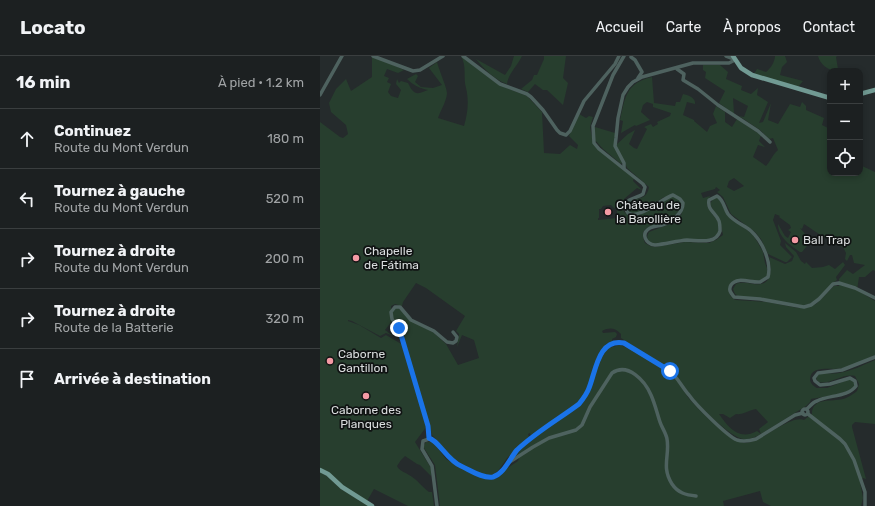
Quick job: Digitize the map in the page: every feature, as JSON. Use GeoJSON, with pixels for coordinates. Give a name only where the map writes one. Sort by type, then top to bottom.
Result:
{"type":"FeatureCollection","features":[{"type":"Feature","properties":{"kind":"main road"},"geometry":{"type":"LineString","coordinates":[[734,58],[741,68],[752,75],[827,97]]}},
{"type":"Feature","properties":{"kind":"main road"},"geometry":{"type":"LineString","coordinates":[[863,93],[875,90]]}},
{"type":"Feature","properties":{"kind":"main road"},"geometry":{"type":"LineString","coordinates":[[320,470],[328,474],[342,487],[372,506]]}},
{"type":"Feature","properties":{"kind":"street"},"geometry":{"type":"LineString","coordinates":[[321,92],[342,56]]}},
{"type":"Feature","properties":{"kind":"street"},"geometry":{"type":"LineString","coordinates":[[373,56],[413,71],[420,70],[442,56]]}},
{"type":"Feature","properties":{"kind":"street"},"geometry":{"type":"LineString","coordinates":[[463,56],[500,84],[527,94],[543,110],[557,130],[563,135],[566,135],[570,131],[584,101],[620,56]]}},
{"type":"Feature","properties":{"kind":"street"},"geometry":{"type":"LineString","coordinates":[[624,56],[613,75],[595,120],[593,134],[594,143],[599,149],[624,168],[645,187],[643,194],[631,198],[626,202],[625,208],[630,215],[640,214],[667,197],[673,195],[680,199],[682,203],[681,211],[674,218],[663,225],[650,228],[646,231],[645,239],[650,245],[660,245],[686,240],[710,241],[716,238],[720,226],[708,204],[709,200],[717,196],[721,198],[730,216],[755,235],[765,254],[769,267],[768,277],[760,282],[744,280],[733,283],[730,288],[730,292],[734,297],[804,307],[811,305],[833,284],[838,283],[855,288],[875,298]]}},
{"type":"Feature","properties":{"kind":"street"},"geometry":{"type":"LineString","coordinates":[[726,56],[732,60],[734,58]]}},
{"type":"Feature","properties":{"kind":"street"},"geometry":{"type":"LineString","coordinates":[[632,57],[636,60],[642,72],[638,77],[639,79]]}},
{"type":"Feature","properties":{"kind":"street"},"geometry":{"type":"LineString","coordinates":[[624,168],[624,163],[615,146],[618,118],[624,95],[628,87],[639,79],[677,68],[693,64],[729,63],[734,58]]}},
{"type":"Feature","properties":{"kind":"street"},"geometry":{"type":"LineString","coordinates":[[677,68],[684,74],[683,80],[758,131],[770,142]]}},
{"type":"Feature","properties":{"kind":"street"},"geometry":{"type":"LineString","coordinates":[[429,438],[428,426],[404,344],[399,328],[392,318],[391,312],[395,307],[400,308],[411,320],[434,331],[447,342],[453,343],[456,341],[457,337],[453,332]]}},
{"type":"Feature","properties":{"kind":"street"},"geometry":{"type":"LineString","coordinates":[[429,438],[434,440],[445,454],[456,464],[484,477],[496,476],[517,450],[531,438],[579,404],[585,396],[603,350],[612,343],[617,342],[628,346],[670,371],[676,376],[694,401],[736,439],[749,441],[756,439],[795,415],[803,413],[805,415],[808,414],[845,444],[854,460],[865,492],[866,506]]}},
{"type":"Feature","properties":{"kind":"street"},"geometry":{"type":"LineString","coordinates":[[803,413],[803,410],[807,409],[817,401],[854,390],[856,386],[855,381],[850,378],[830,384],[820,385],[814,378],[818,373],[842,370],[875,357]]}},
{"type":"Feature","properties":{"kind":"street"},"geometry":{"type":"LineString","coordinates":[[507,464],[549,438],[576,430],[585,421],[590,407],[612,372],[625,369],[631,371],[639,378],[648,388],[652,397],[661,425],[667,436],[668,442],[666,462],[668,475],[672,484],[682,494],[696,496]]}},
{"type":"Feature","properties":{"kind":"street"},"geometry":{"type":"LineString","coordinates":[[807,409],[808,414]]}},
{"type":"Feature","properties":{"kind":"street"},"geometry":{"type":"LineString","coordinates":[[429,438],[423,442],[422,449],[432,466],[437,506]]}},
{"type":"Feature","properties":{"kind":"green space"},"geometry":{"type":"Polygon","coordinates":[[[461,56],[499,85],[527,96],[542,112],[544,153],[560,154],[570,145],[577,149],[578,145],[569,136],[579,114],[586,118],[589,116],[593,117],[590,127],[593,142],[634,178],[633,181],[642,190],[637,188],[624,199],[623,210],[630,216],[643,213],[666,199],[664,197],[641,212],[634,214],[628,211],[626,205],[633,200],[643,197],[648,192],[649,187],[627,168],[624,161],[621,164],[603,149],[594,139],[595,127],[615,133],[615,146],[628,134],[635,130],[629,144],[637,149],[647,129],[644,127],[651,124],[653,127],[658,124],[657,122],[670,116],[671,113],[653,107],[653,104],[647,102],[643,105],[641,112],[650,120],[636,126],[635,125],[621,133],[623,121],[620,120],[625,99],[631,88],[636,83],[652,77],[654,103],[675,106],[676,102],[680,102],[683,94],[693,98],[695,104],[687,102],[683,115],[694,120],[707,132],[710,126],[717,123],[713,114],[716,106],[725,112],[725,122],[732,127],[737,119],[761,135],[759,141],[765,147],[758,145],[753,157],[766,166],[778,150],[773,138],[769,139],[760,130],[739,116],[744,117],[748,106],[733,98],[734,114],[719,103],[725,91],[705,78],[706,72],[703,70],[703,65],[720,65],[728,72],[726,79],[742,86],[741,90],[751,94],[758,88],[757,95],[768,102],[759,123],[763,122],[771,103],[768,120],[778,124],[790,104],[800,107],[802,102],[806,106],[806,110],[824,118],[822,125],[827,128],[827,176],[863,176],[863,166],[875,172],[875,271],[873,270],[865,277],[859,277],[857,290],[875,301],[875,355],[843,368],[814,371],[811,374],[810,380],[817,388],[827,388],[850,379],[853,380],[855,386],[852,389],[841,393],[811,399],[806,406],[761,434],[752,438],[743,439],[730,433],[694,399],[671,370],[621,338],[621,334],[617,330],[608,329],[602,331],[603,333],[615,332],[617,334],[616,337],[612,339],[613,342],[605,345],[602,350],[589,387],[579,403],[531,437],[530,433],[528,434],[529,437],[507,458],[498,471],[491,476],[483,474],[453,458],[432,435],[399,328],[392,315],[392,321],[385,330],[393,336],[386,333],[380,336],[348,320],[381,338],[386,335],[403,345],[427,426],[415,442],[431,468],[431,476],[420,465],[405,456],[397,466],[415,479],[429,492],[432,492],[434,506],[408,506],[374,489],[367,501],[343,486],[320,468],[320,122],[340,137],[343,138],[348,134],[346,125],[331,112],[329,103],[336,89],[346,79],[351,91],[372,77],[372,57],[404,70],[398,73],[387,69],[384,76],[389,78],[387,82],[391,84],[388,92],[391,96],[398,98],[401,90],[396,84],[397,79],[399,83],[401,81],[408,83],[412,90],[416,93],[421,93],[428,90],[416,86],[407,79],[416,74],[418,76],[415,82],[421,87],[433,88],[442,85],[429,68],[437,62],[447,93],[438,118],[464,126],[468,102],[464,64],[461,56]],[[734,178],[729,181],[727,187],[734,191],[744,186],[734,178]],[[716,187],[715,189],[701,193],[703,198],[710,196],[707,205],[719,225],[717,235],[709,239],[654,244],[649,241],[647,236],[649,232],[670,224],[682,214],[679,211],[666,222],[652,226],[645,230],[643,237],[645,243],[655,247],[685,242],[709,243],[716,240],[723,235],[721,225],[710,204],[713,199],[719,199],[725,211],[753,235],[763,252],[767,268],[767,276],[760,281],[744,279],[730,284],[730,294],[736,300],[767,302],[805,308],[816,304],[834,286],[839,286],[839,279],[847,270],[853,274],[865,265],[854,263],[852,255],[850,255],[847,261],[845,259],[846,253],[843,247],[828,240],[804,224],[802,229],[800,228],[811,241],[802,252],[800,252],[782,237],[778,224],[785,236],[788,238],[791,232],[788,230],[791,228],[790,225],[779,217],[780,216],[775,214],[773,220],[781,241],[780,245],[792,257],[785,262],[768,254],[761,239],[755,232],[731,214],[723,197],[717,192],[720,190],[716,187]],[[611,205],[603,206],[599,209],[598,220],[617,218],[617,208],[614,208],[611,205]],[[416,283],[403,302],[402,306],[395,304],[391,306],[391,313],[396,308],[399,308],[408,318],[434,333],[446,344],[458,365],[479,358],[474,340],[462,335],[457,347],[459,334],[456,331],[465,316],[426,288],[416,283]],[[756,409],[741,414],[736,414],[730,418],[723,414],[719,414],[735,432],[745,435],[757,431],[761,434],[759,429],[768,422],[756,409]]]}},
{"type":"Feature","properties":{"kind":"green space"},"geometry":{"type":"Polygon","coordinates":[[[514,56],[522,56],[509,77],[507,84],[490,73],[476,59],[505,75],[511,66],[514,56]]]}},
{"type":"Feature","properties":{"kind":"green space"},"geometry":{"type":"Polygon","coordinates":[[[544,56],[566,56],[563,78],[568,83],[563,105],[547,90],[543,90],[535,84],[528,92],[521,89],[532,80],[534,75],[537,75],[544,56]]]}},
{"type":"Feature","properties":{"kind":"green space"},"geometry":{"type":"Polygon","coordinates":[[[775,56],[785,56],[787,62],[782,67],[780,75],[803,81],[798,87],[754,74],[757,69],[766,72],[768,71],[775,56]]]}},
{"type":"Feature","properties":{"kind":"green space"},"geometry":{"type":"Polygon","coordinates":[[[818,56],[837,56],[838,68],[828,68],[821,62],[818,56]]]}},
{"type":"Feature","properties":{"kind":"green space"},"geometry":{"type":"Polygon","coordinates":[[[785,243],[796,252],[801,261],[805,264],[806,262],[812,268],[829,265],[835,269],[843,262],[845,265],[836,277],[837,280],[817,299],[809,304],[786,304],[738,296],[735,294],[733,289],[736,284],[759,284],[764,283],[767,280],[770,272],[769,257],[785,264],[792,261],[794,256],[786,247],[785,243]]]}},
{"type":"Feature","properties":{"kind":"green space"},"geometry":{"type":"Polygon","coordinates":[[[620,345],[649,359],[671,374],[687,396],[704,415],[734,439],[745,443],[761,438],[780,426],[794,420],[804,420],[812,414],[815,405],[823,401],[847,398],[857,391],[859,384],[855,376],[846,376],[827,382],[818,382],[816,378],[817,376],[848,371],[875,360],[875,424],[855,422],[852,425],[866,479],[863,478],[860,482],[863,498],[861,506],[771,506],[763,502],[760,491],[723,501],[724,506],[440,506],[435,465],[424,448],[426,442],[433,442],[446,459],[460,468],[490,480],[498,478],[503,471],[518,461],[519,458],[517,455],[514,455],[580,404],[590,388],[602,356],[608,348],[620,345]]]}},
{"type":"Feature","properties":{"kind":"green space"},"geometry":{"type":"Polygon","coordinates":[[[320,472],[327,476],[341,489],[359,500],[358,501],[369,506],[320,506],[320,472]]]}},
{"type":"Feature","properties":{"kind":"place","name":"Château de la Barollière"},"geometry":{"type":"Point","coordinates":[608,212]}},
{"type":"Feature","properties":{"kind":"place","name":"Ball Trap"},"geometry":{"type":"Point","coordinates":[795,240]}},
{"type":"Feature","properties":{"kind":"place","name":"Chapelle de Fátima"},"geometry":{"type":"Point","coordinates":[356,258]}},
{"type":"Feature","properties":{"kind":"place","name":"Caborne Gantillon"},"geometry":{"type":"Point","coordinates":[330,361]}},
{"type":"Feature","properties":{"kind":"place","name":"Caborne des Planques"},"geometry":{"type":"Point","coordinates":[366,396]}},
{"type":"Feature","properties":{"kind":"route"},"geometry":{"type":"LineString","coordinates":[[399,328],[428,426],[429,438],[434,440],[445,454],[456,464],[484,477],[496,476],[517,450],[531,438],[579,404],[589,387],[603,350],[612,343],[624,343],[670,371]]}}]}
